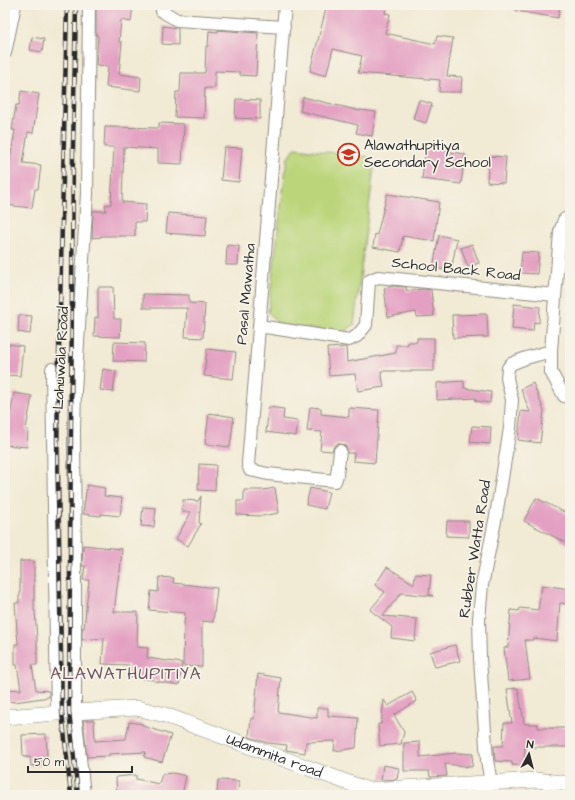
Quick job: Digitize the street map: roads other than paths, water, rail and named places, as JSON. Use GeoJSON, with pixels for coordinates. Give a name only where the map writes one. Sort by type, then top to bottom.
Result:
{"type":"FeatureCollection","features":[{"type":"Feature","properties":{"kind":"street"},"geometry":{"type":"LineString","coordinates":[[5,53],[15,5]]}},
{"type":"Feature","properties":{"kind":"street","name":"Lahuwala Road"},"geometry":{"type":"LineString","coordinates":[[84,795],[74,712],[74,430],[87,194],[89,5]]}},
{"type":"Feature","properties":{"kind":"street"},"geometry":{"type":"LineString","coordinates":[[162,5],[162,11],[177,20],[284,27]]}},
{"type":"Feature","properties":{"kind":"street","name":"Pasal Mawatha"},"geometry":{"type":"LineString","coordinates":[[285,5],[248,464],[250,470],[268,474],[335,481],[338,476],[340,451]]}},
{"type":"Feature","properties":{"kind":"street"},"geometry":{"type":"LineString","coordinates":[[570,216],[564,220],[560,232],[550,372],[564,396],[570,397]]}},
{"type":"Feature","properties":{"kind":"street","name":"School Back Road"},"geometry":{"type":"LineString","coordinates":[[259,326],[350,340],[357,336],[366,325],[369,281],[378,277],[555,295]]}},
{"type":"Feature","properties":{"kind":"street","name":"Rubber Watta Road"},"geometry":{"type":"LineString","coordinates":[[491,783],[487,760],[480,659],[479,619],[482,585],[496,516],[510,428],[512,400],[507,378],[508,368],[511,364],[526,358],[551,351]]}},
{"type":"Feature","properties":{"kind":"street"},"geometry":{"type":"LineString","coordinates":[[52,369],[57,713]]}},
{"type":"Feature","properties":{"kind":"street","name":"Udammita road"},"geometry":{"type":"LineString","coordinates":[[5,717],[69,711],[74,712],[137,708],[165,715],[368,792],[536,780],[570,784]]}},
{"type":"Feature","properties":{"kind":"railway"},"geometry":{"type":"LineString","coordinates":[[67,5],[57,439],[62,712],[71,795]]}},
{"type":"Feature","properties":{"kind":"railway"},"geometry":{"type":"LineString","coordinates":[[76,5],[73,149],[69,711],[78,795]]}},
{"type":"Feature","properties":{"kind":"place","name":"Alawathupitiya Secondary School"},"geometry":{"type":"Point","coordinates":[348,154]}},
{"type":"Feature","properties":{"kind":"district","name":"ALAWATHUPITIYA"},"geometry":{"type":"Point","coordinates":[126,674]}}]}
